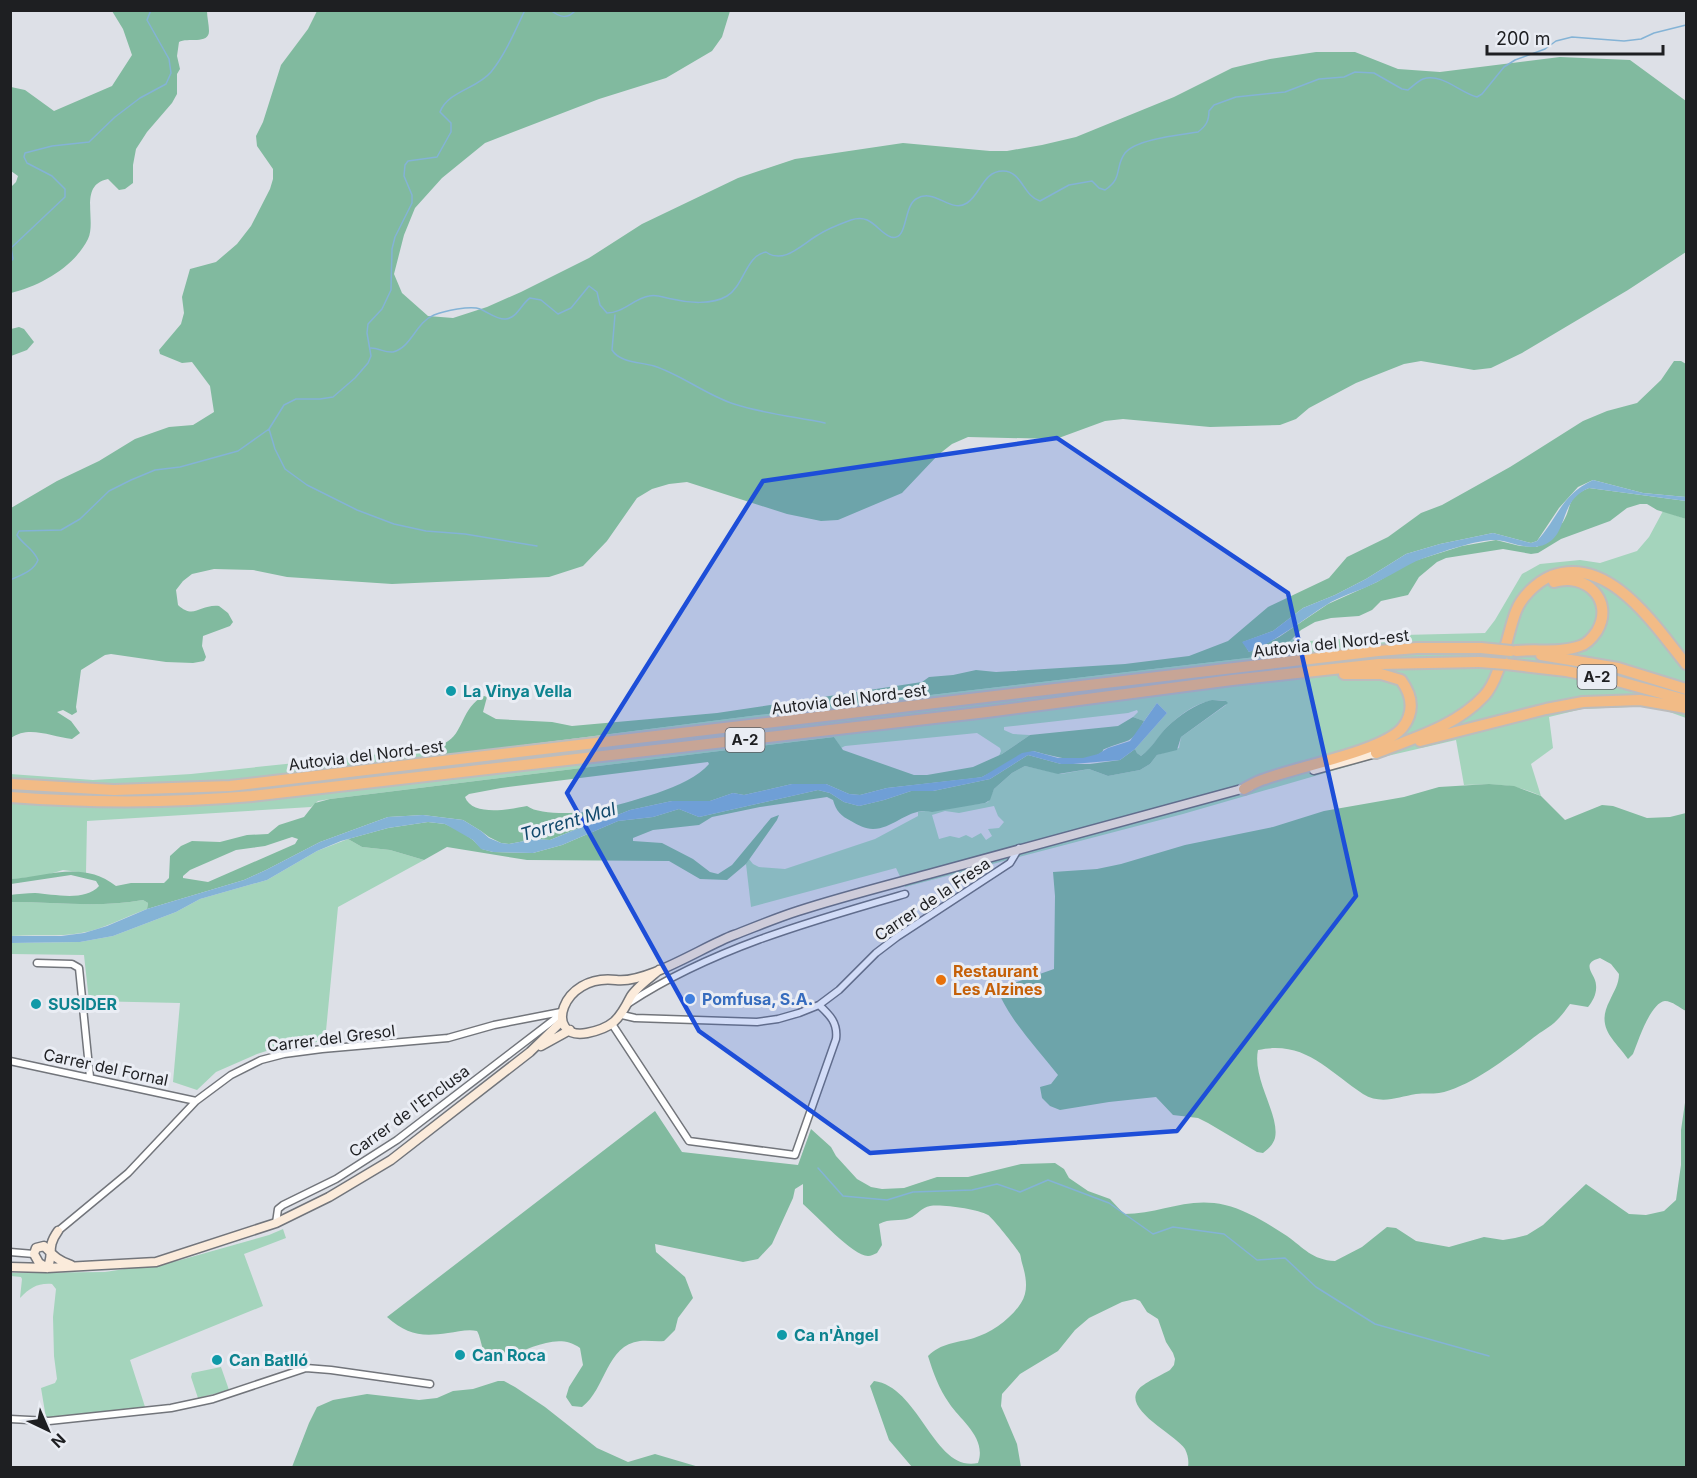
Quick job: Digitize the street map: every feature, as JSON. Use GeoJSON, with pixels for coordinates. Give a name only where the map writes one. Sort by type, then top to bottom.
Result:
{"type":"FeatureCollection","features":[{"type":"Feature","properties":{"kind":"highway"},"geometry":{"type":"LineString","coordinates":[[1376,753],[1449,722],[1470,709],[1486,694],[1495,678],[1517,609],[1528,592],[1545,579],[1562,572],[1580,571],[1612,583],[1651,621],[1686,664]]}},
{"type":"Feature","properties":{"kind":"highway"},"geometry":{"type":"LineString","coordinates":[[1513,651],[1566,650],[1582,646],[1594,636],[1601,623],[1603,610],[1601,599],[1590,588],[1578,581],[1564,579],[1528,592]]}},
{"type":"Feature","properties":{"kind":"highway","name":"Autovia del Nord-est"},"geometry":{"type":"LineString","coordinates":[[10,784],[108,790],[230,786],[1417,648],[1481,648],[1513,651],[1618,668],[1686,689]]}},
{"type":"Feature","properties":{"kind":"highway","name":"Autovia del Nord-est"},"geometry":{"type":"LineString","coordinates":[[10,797],[118,802],[252,796],[1379,664],[1479,662],[1566,671],[1686,700]]}},
{"type":"Feature","properties":{"kind":"highway"},"geometry":{"type":"LineString","coordinates":[[1244,789],[1265,778],[1324,762],[1372,745],[1402,728],[1412,708],[1411,697],[1401,680],[1380,674],[1332,674],[1320,671]]}},
{"type":"Feature","properties":{"kind":"highway"},"geometry":{"type":"LineString","coordinates":[[1376,753],[1546,709],[1583,702],[1640,700],[1686,708]]}},
{"type":"Feature","properties":{"kind":"street"},"geometry":{"type":"LineString","coordinates":[[530,1052],[561,1016],[572,993],[584,984],[604,980],[621,981],[659,970],[724,939],[798,911],[1019,848],[1376,753]]}},
{"type":"Feature","properties":{"kind":"street","name":"Carrer de la Fresa"},"geometry":{"type":"LineString","coordinates":[[622,1015],[635,1018],[757,1022],[778,1019],[819,1005],[839,990],[876,953],[897,937],[1010,863],[1019,848]]}},
{"type":"Feature","properties":{"kind":"street"},"geometry":{"type":"LineString","coordinates":[[629,1000],[718,956],[757,940],[905,894]]}},
{"type":"Feature","properties":{"kind":"street"},"geometry":{"type":"LineString","coordinates":[[37,963],[72,964],[79,968],[90,1077]]}},
{"type":"Feature","properties":{"kind":"street"},"geometry":{"type":"LineString","coordinates":[[561,1016],[570,1030],[576,1033],[585,1033],[612,1024],[622,1015],[629,1000],[659,970]]}},
{"type":"Feature","properties":{"kind":"street"},"geometry":{"type":"LineString","coordinates":[[621,981],[625,984],[629,1000]]}},
{"type":"Feature","properties":{"kind":"street"},"geometry":{"type":"LineString","coordinates":[[612,1024],[689,1141],[795,1155],[836,1039],[837,1032],[834,1022],[819,1005]]}},
{"type":"Feature","properties":{"kind":"street","name":"Carrer del Gresol"},"geometry":{"type":"LineString","coordinates":[[58,1231],[128,1173],[196,1101],[231,1075],[261,1060],[284,1054],[448,1038],[494,1025],[561,1016]]}},
{"type":"Feature","properties":{"kind":"street","name":"Carrer de l'Enclusa"},"geometry":{"type":"LineString","coordinates":[[276,1223],[278,1209],[283,1204],[336,1179],[388,1146],[561,1016]]}},
{"type":"Feature","properties":{"kind":"street"},"geometry":{"type":"LineString","coordinates":[[14,1267],[47,1268],[156,1262],[276,1223],[329,1197],[392,1160],[530,1052],[570,1030]]}},
{"type":"Feature","properties":{"kind":"street","name":"Carrer del Fornal"},"geometry":{"type":"LineString","coordinates":[[10,1060],[196,1101]]}},
{"type":"Feature","properties":{"kind":"street"},"geometry":{"type":"LineString","coordinates":[[14,1267],[30,1261],[49,1236],[58,1231]]}},
{"type":"Feature","properties":{"kind":"street"},"geometry":{"type":"LineString","coordinates":[[47,1268],[51,1259],[51,1242],[58,1231]]}},
{"type":"Feature","properties":{"kind":"street"},"geometry":{"type":"LineString","coordinates":[[10,1252],[37,1250],[45,1247],[56,1259],[75,1267]]}},
{"type":"Feature","properties":{"kind":"street"},"geometry":{"type":"LineString","coordinates":[[37,1250],[39,1263],[47,1268]]}},
{"type":"Feature","properties":{"kind":"street"},"geometry":{"type":"LineString","coordinates":[[10,1419],[49,1421],[171,1408],[213,1399],[306,1368],[430,1384]]}},
{"type":"Feature","properties":{"kind":"highlighted area"},"geometry":{"type":"Polygon","coordinates":[[[1057,438],[1288,593],[1356,896],[1177,1131],[870,1153],[699,1031],[567,793],[763,481],[1057,438]]]}},
{"type":"Feature","properties":{"kind":"green space"},"geometry":{"type":"Polygon","coordinates":[[[112,11],[207,11],[208,35],[202,39],[179,42],[177,56],[180,69],[177,74],[177,94],[136,149],[133,183],[119,190],[108,179],[93,188],[90,204],[90,231],[82,249],[55,274],[33,286],[11,293],[11,187],[18,176],[11,171],[11,87],[25,90],[54,111],[112,86],[132,55],[123,29],[112,11]]]}},
{"type":"Feature","properties":{"kind":"green space"},"geometry":{"type":"Polygon","coordinates":[[[317,11],[730,11],[722,37],[712,51],[666,78],[599,99],[485,143],[442,178],[415,208],[404,235],[394,274],[402,293],[428,316],[453,318],[487,307],[589,258],[642,224],[738,178],[795,159],[903,143],[990,151],[1007,151],[1042,145],[1076,137],[1174,97],[1232,68],[1316,52],[1355,52],[1398,69],[1440,72],[1560,57],[1630,60],[1686,101],[1686,252],[1628,290],[1522,353],[1491,368],[1474,370],[1421,361],[1404,364],[1356,383],[1309,408],[1296,419],[1280,425],[1210,427],[1123,419],[1105,421],[1056,439],[968,437],[952,444],[938,455],[902,493],[838,520],[821,521],[787,514],[687,482],[669,484],[652,489],[637,498],[607,541],[583,566],[549,577],[392,584],[287,577],[253,570],[214,569],[192,574],[176,590],[178,605],[188,611],[219,606],[228,613],[233,622],[230,626],[203,636],[202,646],[206,657],[204,661],[166,662],[105,655],[81,670],[77,712],[72,715],[63,710],[57,712],[71,721],[80,733],[72,739],[33,732],[25,732],[11,738],[11,508],[135,439],[169,427],[193,425],[214,412],[210,386],[192,362],[182,363],[160,354],[159,350],[181,324],[184,313],[182,297],[190,269],[216,262],[237,244],[251,226],[270,189],[273,169],[257,146],[256,136],[263,122],[281,65],[308,29],[317,11]]]}},
{"type":"Feature","properties":{"kind":"green space"},"geometry":{"type":"Polygon","coordinates":[[[19,327],[24,329],[34,342],[27,350],[11,356],[11,329],[19,327]]]}},
{"type":"Feature","properties":{"kind":"green space"},"geometry":{"type":"Polygon","coordinates":[[[1674,361],[1686,364],[1686,497],[1643,493],[1593,480],[1578,487],[1559,508],[1537,541],[1531,543],[1493,533],[1406,554],[1366,579],[1303,608],[1273,631],[1243,642],[1249,652],[1279,637],[1328,604],[1377,582],[1411,562],[1462,546],[1496,540],[1520,546],[1537,547],[1563,522],[1573,498],[1589,488],[1686,501],[1686,519],[1657,510],[1647,504],[1640,504],[1627,508],[1610,521],[1561,539],[1538,553],[1503,549],[1446,558],[1437,562],[1419,577],[1408,595],[1381,601],[1372,610],[1359,616],[1331,618],[1315,622],[1301,630],[1283,648],[1256,657],[759,715],[438,756],[426,747],[443,744],[451,739],[471,707],[484,696],[487,697],[483,712],[496,719],[552,722],[572,726],[717,713],[922,682],[929,677],[976,670],[996,672],[1125,664],[1189,656],[1228,641],[1268,607],[1329,578],[1347,557],[1388,537],[1421,513],[1442,505],[1510,467],[1583,421],[1607,411],[1637,403],[1661,380],[1674,361]]]}},
{"type":"Feature","properties":{"kind":"green space"},"geometry":{"type":"Polygon","coordinates":[[[1663,511],[1686,519],[1686,718],[1653,706],[1582,709],[1549,717],[1553,748],[1531,764],[1541,796],[1503,785],[1464,785],[1456,740],[1370,760],[1183,814],[905,887],[896,868],[751,907],[746,864],[749,859],[759,867],[785,869],[875,839],[918,816],[918,812],[988,802],[994,789],[1012,773],[1025,766],[1061,774],[1089,769],[1108,776],[1140,770],[1150,764],[1157,755],[1179,748],[1181,737],[1226,705],[1226,701],[1209,701],[1187,711],[1167,727],[1141,756],[1135,749],[1167,713],[1157,703],[1144,721],[1133,717],[1138,712],[1137,710],[1128,713],[1004,727],[1004,730],[1013,734],[1030,735],[999,756],[1000,748],[977,733],[841,748],[834,737],[330,799],[318,801],[311,807],[87,821],[86,873],[63,870],[43,876],[12,879],[10,774],[93,780],[191,774],[419,750],[426,747],[438,756],[759,715],[1256,657],[1280,650],[1292,638],[1295,641],[1309,641],[1485,633],[1522,574],[1540,564],[1580,560],[1600,563],[1637,551],[1649,537],[1663,511]],[[994,806],[959,813],[945,811],[932,815],[939,839],[950,836],[959,838],[966,835],[972,838],[981,833],[986,840],[992,836],[988,829],[999,828],[1004,822],[998,816],[994,806]]]}},
{"type":"Feature","properties":{"kind":"green space"},"geometry":{"type":"Polygon","coordinates":[[[1212,700],[1228,703],[1181,737],[1177,750],[1157,755],[1150,764],[1140,770],[1108,776],[1089,769],[1058,774],[1025,766],[1012,773],[994,789],[990,800],[985,803],[932,812],[916,812],[881,828],[867,828],[847,819],[837,810],[833,800],[827,797],[712,817],[699,825],[653,830],[633,838],[633,841],[662,843],[693,859],[710,872],[718,874],[732,865],[771,818],[779,815],[746,864],[727,880],[700,879],[669,861],[527,860],[447,847],[424,860],[390,850],[362,847],[348,839],[388,828],[428,822],[445,824],[460,831],[482,849],[493,852],[533,853],[562,845],[618,821],[653,817],[679,809],[699,817],[818,790],[859,806],[911,791],[933,791],[990,779],[1028,755],[1061,764],[1090,764],[1120,760],[1135,749],[1141,756],[1177,718],[1194,707],[1212,700]]]}},
{"type":"Feature","properties":{"kind":"green space"},"geometry":{"type":"Polygon","coordinates":[[[1133,717],[1144,721],[1132,738],[1091,757],[1075,759],[1033,751],[976,778],[887,788],[860,795],[849,794],[826,784],[792,784],[744,795],[733,793],[710,801],[672,801],[630,810],[550,840],[535,839],[509,844],[489,837],[463,820],[423,815],[388,817],[320,842],[244,880],[147,909],[148,903],[143,900],[93,904],[11,902],[10,895],[35,893],[77,896],[93,891],[99,886],[96,881],[71,875],[11,884],[11,879],[52,873],[91,874],[104,878],[116,886],[131,883],[164,883],[169,878],[170,856],[181,846],[192,841],[220,842],[247,835],[268,834],[279,825],[304,817],[315,803],[330,799],[834,737],[843,750],[914,775],[927,775],[973,767],[1002,754],[1030,735],[1118,726],[1133,717]],[[708,762],[501,788],[469,794],[465,797],[475,807],[483,809],[502,810],[527,806],[551,813],[597,811],[673,787],[699,773],[709,764],[708,762]],[[292,837],[265,846],[236,850],[190,870],[183,878],[208,882],[295,844],[298,839],[292,837]]]}},
{"type":"Feature","properties":{"kind":"green space"},"geometry":{"type":"Polygon","coordinates":[[[1489,784],[1514,786],[1541,796],[1565,820],[1602,805],[1613,806],[1647,818],[1670,817],[1686,813],[1686,1011],[1668,1001],[1660,1003],[1650,1015],[1633,1054],[1628,1059],[1605,1026],[1606,1010],[1619,974],[1611,964],[1600,958],[1594,960],[1590,966],[1596,988],[1588,1007],[1570,1004],[1554,1023],[1491,1069],[1451,1090],[1383,1100],[1376,1099],[1363,1094],[1327,1067],[1303,1053],[1275,1048],[1258,1050],[1259,1073],[1275,1129],[1273,1143],[1263,1153],[1257,1152],[1198,1118],[1173,1115],[1156,1097],[1060,1110],[1050,1106],[1042,1098],[1040,1087],[1051,1084],[1058,1075],[1016,1023],[997,989],[1054,969],[1053,872],[1097,869],[1121,864],[1185,845],[1273,827],[1324,811],[1404,797],[1439,787],[1489,784]]]}},
{"type":"Feature","properties":{"kind":"green space"},"geometry":{"type":"Polygon","coordinates":[[[348,839],[362,847],[390,850],[424,860],[338,907],[325,1041],[282,1046],[257,1054],[216,1072],[197,1090],[173,1082],[180,1003],[89,1001],[84,955],[11,954],[11,943],[80,942],[113,936],[176,912],[200,899],[267,880],[317,851],[348,839]]]}},
{"type":"Feature","properties":{"kind":"green space"},"geometry":{"type":"Polygon","coordinates":[[[143,900],[148,903],[147,909],[90,931],[64,935],[11,936],[11,902],[93,904],[143,900]]]}},
{"type":"Feature","properties":{"kind":"green space"},"geometry":{"type":"Polygon","coordinates":[[[1686,1096],[1686,1467],[1188,1467],[1185,1449],[1144,1414],[1135,1398],[1140,1387],[1170,1370],[1175,1359],[1158,1319],[1147,1312],[1140,1301],[1135,1299],[1122,1302],[1089,1318],[1075,1330],[1058,1351],[1020,1374],[1002,1394],[1001,1406],[1017,1444],[1021,1467],[912,1467],[889,1440],[870,1386],[874,1381],[890,1387],[916,1412],[938,1443],[950,1455],[963,1463],[978,1463],[980,1454],[976,1438],[945,1398],[928,1356],[944,1346],[987,1333],[1012,1315],[1024,1298],[1026,1288],[1020,1254],[988,1215],[951,1206],[930,1206],[910,1218],[879,1224],[882,1245],[877,1253],[869,1256],[861,1254],[844,1242],[803,1204],[803,1184],[795,1189],[772,1244],[758,1259],[743,1262],[655,1244],[656,1252],[685,1277],[693,1298],[678,1318],[675,1330],[664,1341],[640,1341],[620,1350],[590,1399],[582,1407],[572,1406],[566,1397],[569,1387],[583,1365],[580,1348],[569,1342],[544,1343],[508,1355],[488,1356],[477,1331],[415,1333],[401,1328],[387,1317],[655,1111],[682,1152],[798,1165],[811,1129],[831,1147],[857,1179],[871,1187],[882,1189],[904,1188],[937,1177],[968,1177],[1021,1164],[1055,1163],[1064,1169],[1069,1178],[1088,1191],[1110,1199],[1124,1214],[1186,1204],[1225,1205],[1265,1222],[1314,1256],[1335,1261],[1362,1247],[1387,1227],[1396,1228],[1416,1241],[1449,1247],[1484,1237],[1503,1240],[1527,1235],[1543,1225],[1586,1184],[1629,1214],[1646,1215],[1664,1211],[1676,1200],[1686,1096]]]}},
{"type":"Feature","properties":{"kind":"green space"},"geometry":{"type":"Polygon","coordinates":[[[283,1229],[286,1238],[244,1254],[263,1306],[130,1360],[146,1410],[46,1418],[41,1388],[55,1383],[57,1379],[53,1317],[56,1289],[52,1284],[38,1285],[20,1298],[22,1279],[11,1276],[11,1273],[105,1272],[177,1261],[283,1229]]]}},
{"type":"Feature","properties":{"kind":"green space"},"geometry":{"type":"Polygon","coordinates":[[[221,1367],[229,1390],[198,1398],[191,1377],[192,1373],[221,1367]]]}},
{"type":"Feature","properties":{"kind":"green space"},"geometry":{"type":"Polygon","coordinates":[[[504,1381],[515,1387],[545,1407],[597,1448],[628,1462],[655,1454],[699,1467],[292,1467],[317,1407],[333,1400],[367,1394],[419,1400],[437,1398],[453,1391],[473,1389],[504,1381]]]}},
{"type":"Feature","properties":{"kind":"water"},"geometry":{"type":"Polygon","coordinates":[[[1593,480],[1643,493],[1686,497],[1686,501],[1589,488],[1572,501],[1558,532],[1546,544],[1528,547],[1490,540],[1445,551],[1416,561],[1371,585],[1331,602],[1273,640],[1249,652],[1242,642],[1273,631],[1303,608],[1366,579],[1406,554],[1493,533],[1531,543],[1537,541],[1567,500],[1582,486],[1593,480]]]}},
{"type":"Feature","properties":{"kind":"water"},"geometry":{"type":"Polygon","coordinates":[[[1157,703],[1167,713],[1135,749],[1120,760],[1061,764],[1028,755],[990,779],[933,791],[911,791],[859,806],[818,790],[699,817],[679,809],[653,817],[618,821],[562,845],[533,853],[493,852],[481,849],[473,840],[445,824],[428,822],[388,828],[341,841],[317,851],[267,880],[200,899],[176,912],[113,936],[80,942],[11,943],[11,936],[61,936],[84,933],[107,926],[147,909],[244,880],[320,842],[388,817],[423,815],[463,820],[489,838],[509,844],[535,839],[550,840],[630,810],[672,801],[710,801],[733,793],[744,795],[792,784],[826,784],[849,794],[860,795],[887,788],[982,777],[1022,753],[1033,751],[1058,758],[1083,758],[1130,741],[1157,703]]]}},
{"type":"Feature","properties":{"kind":"waterway"},"geometry":{"type":"LineString","coordinates":[[10,262],[13,259],[11,248],[65,197],[65,189],[52,176],[27,163],[25,153],[52,146],[89,142],[115,117],[140,98],[166,84],[171,73],[169,59],[147,20],[151,10]]}},
{"type":"Feature","properties":{"kind":"waterway"},"geometry":{"type":"LineString","coordinates":[[10,580],[30,570],[38,560],[17,535],[19,531],[61,530],[80,519],[109,491],[131,480],[155,470],[180,467],[238,451],[269,429],[284,405],[296,399],[333,397],[355,378],[371,356],[367,333],[368,324],[382,309],[391,290],[392,249],[395,237],[412,203],[412,195],[404,176],[405,165],[408,161],[437,157],[451,132],[451,123],[440,112],[444,105],[449,99],[485,78],[491,72],[525,10]]}},
{"type":"Feature","properties":{"kind":"waterway"},"geometry":{"type":"LineString","coordinates":[[550,10],[563,16],[570,15],[576,10]]}},
{"type":"Feature","properties":{"kind":"waterway"},"geometry":{"type":"LineString","coordinates":[[371,348],[390,352],[399,350],[428,318],[438,313],[457,309],[476,308],[506,319],[513,316],[530,298],[541,300],[558,314],[571,308],[589,286],[597,292],[600,305],[607,313],[618,311],[638,300],[652,296],[692,302],[714,301],[733,291],[749,265],[759,254],[766,252],[779,256],[786,255],[825,231],[858,219],[869,221],[886,235],[896,237],[903,229],[909,209],[916,199],[930,196],[955,205],[967,203],[996,172],[1003,171],[1014,175],[1030,194],[1040,201],[1069,185],[1092,181],[1105,190],[1115,181],[1122,158],[1131,148],[1159,138],[1198,132],[1206,123],[1209,111],[1214,105],[1236,97],[1285,92],[1319,79],[1344,77],[1355,72],[1374,73],[1408,90],[1423,79],[1437,79],[1477,97],[1504,67],[1515,60],[1545,49],[1556,41],[1572,37],[1624,41],[1641,39],[1654,33],[1686,25]]}},
{"type":"Feature","properties":{"kind":"waterway"},"geometry":{"type":"LineString","coordinates":[[615,315],[612,350],[620,357],[664,370],[734,404],[825,423]]}},
{"type":"Feature","properties":{"kind":"waterway"},"geometry":{"type":"LineString","coordinates":[[269,429],[275,449],[285,469],[307,485],[357,510],[394,524],[426,531],[465,534],[537,546]]}},
{"type":"Feature","properties":{"kind":"waterway"},"geometry":{"type":"LineString","coordinates":[[818,1168],[843,1196],[887,1200],[913,1192],[972,1190],[997,1184],[1020,1192],[1048,1180],[1109,1203],[1153,1234],[1173,1227],[1224,1234],[1257,1260],[1285,1258],[1316,1287],[1375,1324],[1489,1356]]}},
{"type":"Feature","properties":{"kind":"place","name":"La Vinya Vella"},"geometry":{"type":"Point","coordinates":[451,691]}},
{"type":"Feature","properties":{"kind":"place","name":"Restaurant Les Alzines"},"geometry":{"type":"Point","coordinates":[941,980]}},
{"type":"Feature","properties":{"kind":"place","name":"Pomfusa, S.A."},"geometry":{"type":"Point","coordinates":[690,999]}},
{"type":"Feature","properties":{"kind":"place","name":"SUSIDER"},"geometry":{"type":"Point","coordinates":[36,1004]}},
{"type":"Feature","properties":{"kind":"place","name":"Ca n'Àngel"},"geometry":{"type":"Point","coordinates":[782,1335]}},
{"type":"Feature","properties":{"kind":"place","name":"Can Roca"},"geometry":{"type":"Point","coordinates":[460,1355]}},
{"type":"Feature","properties":{"kind":"place","name":"Can Batlló"},"geometry":{"type":"Point","coordinates":[217,1360]}},
{"type":"Feature","properties":{"kind":"water label","name":"Torrent Mal"},"geometry":{"type":"Point","coordinates":[568,822]}}]}
